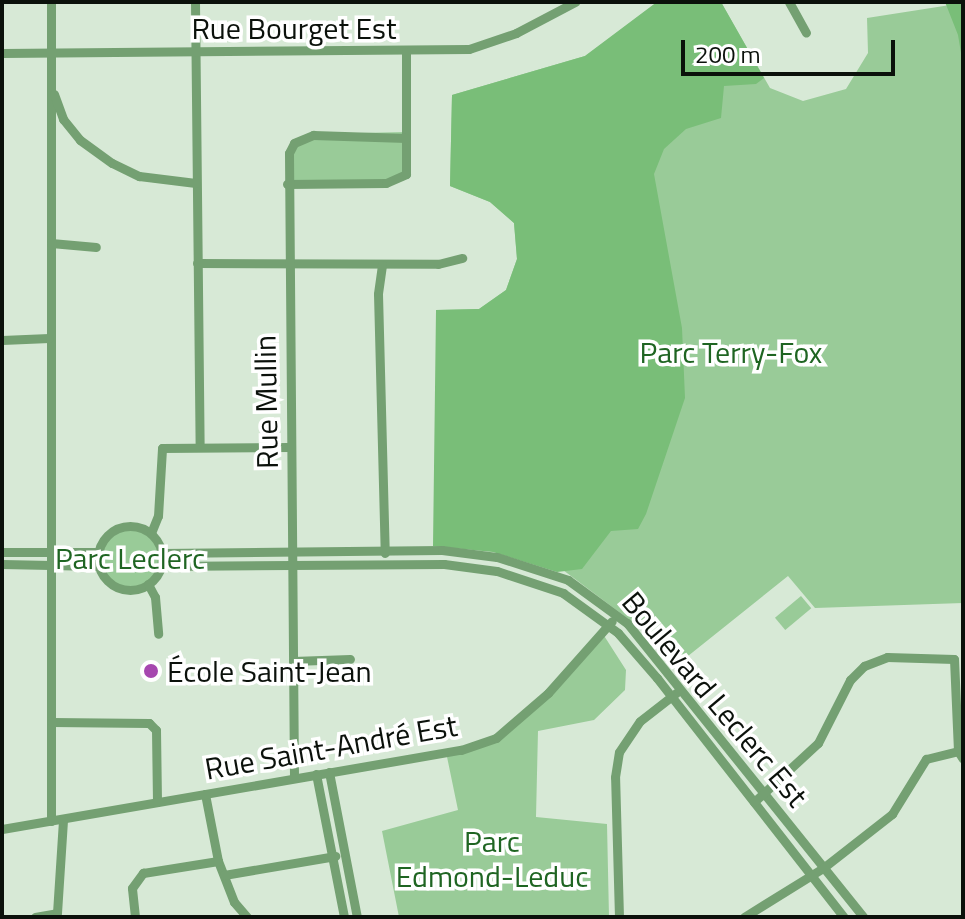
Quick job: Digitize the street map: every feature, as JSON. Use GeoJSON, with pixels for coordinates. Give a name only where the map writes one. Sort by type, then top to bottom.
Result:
{"type":"FeatureCollection","features":[{"type":"Feature","properties":{"kind":"street"},"geometry":{"type":"LineString","coordinates":[[51,2],[51,821]]}},
{"type":"Feature","properties":{"kind":"street"},"geometry":{"type":"LineString","coordinates":[[195,2],[200,444]]}},
{"type":"Feature","properties":{"kind":"street","name":"Rue Bourget Est"},"geometry":{"type":"LineString","coordinates":[[2,53],[406,52],[469,49],[495,42],[575,2]]}},
{"type":"Feature","properties":{"kind":"street"},"geometry":{"type":"LineString","coordinates":[[789,2],[806,33]]}},
{"type":"Feature","properties":{"kind":"street"},"geometry":{"type":"LineString","coordinates":[[287,184],[399,180],[406,174],[406,52]]}},
{"type":"Feature","properties":{"kind":"street"},"geometry":{"type":"LineString","coordinates":[[51,85],[63,119],[80,140],[112,163],[139,176],[196,183]]}},
{"type":"Feature","properties":{"kind":"street","name":"Rue Mullin"},"geometry":{"type":"LineString","coordinates":[[294,777],[287,184],[291,148],[302,137],[406,138]]}},
{"type":"Feature","properties":{"kind":"street"},"geometry":{"type":"LineString","coordinates":[[51,243],[96,247]]}},
{"type":"Feature","properties":{"kind":"street"},"geometry":{"type":"LineString","coordinates":[[197,263],[438,264],[462,258]]}},
{"type":"Feature","properties":{"kind":"street"},"geometry":{"type":"LineString","coordinates":[[382,265],[378,294],[385,563]]}},
{"type":"Feature","properties":{"kind":"street"},"geometry":{"type":"LineString","coordinates":[[2,340],[49,338]]}},
{"type":"Feature","properties":{"kind":"street"},"geometry":{"type":"LineString","coordinates":[[151,533],[158,516],[159,452],[173,444],[290,447]]}},
{"type":"Feature","properties":{"kind":"street"},"geometry":{"type":"LineString","coordinates":[[124,526],[151,533],[162,553],[161,566],[148,584],[121,588],[108,580],[99,566],[99,552],[105,538],[124,526]]}},
{"type":"Feature","properties":{"kind":"street"},"geometry":{"type":"LineString","coordinates":[[442,550],[444,564]]}},
{"type":"Feature","properties":{"kind":"street","name":"Boulevard Leclerc Est"},"geometry":{"type":"LineString","coordinates":[[162,553],[442,550],[497,557],[568,580],[618,615],[682,688],[863,917]]}},
{"type":"Feature","properties":{"kind":"street"},"geometry":{"type":"LineString","coordinates":[[2,552],[99,552]]}},
{"type":"Feature","properties":{"kind":"street"},"geometry":{"type":"LineString","coordinates":[[2,564],[99,566]]}},
{"type":"Feature","properties":{"kind":"street","name":"Boulevard Leclerc Est"},"geometry":{"type":"LineString","coordinates":[[161,566],[444,564],[497,571],[563,593],[608,624],[672,696],[844,917]]}},
{"type":"Feature","properties":{"kind":"street"},"geometry":{"type":"LineString","coordinates":[[148,584],[155,597],[158,634]]}},
{"type":"Feature","properties":{"kind":"street","name":"Rue Saint-André Est"},"geometry":{"type":"LineString","coordinates":[[2,829],[461,750],[496,738],[548,693],[618,615]]}},
{"type":"Feature","properties":{"kind":"street"},"geometry":{"type":"LineString","coordinates":[[744,917],[823,868],[892,814],[926,759],[960,755],[954,659],[887,657],[864,666],[850,680],[818,743],[754,802]]}},
{"type":"Feature","properties":{"kind":"street"},"geometry":{"type":"LineString","coordinates":[[293,661],[350,659]]}},
{"type":"Feature","properties":{"kind":"street"},"geometry":{"type":"LineString","coordinates":[[619,917],[615,777],[619,752],[634,727],[682,688]]}},
{"type":"Feature","properties":{"kind":"street"},"geometry":{"type":"LineString","coordinates":[[52,722],[149,723],[156,730],[157,802]]}},
{"type":"Feature","properties":{"kind":"street"},"geometry":{"type":"LineString","coordinates":[[329,772],[357,917]]}},
{"type":"Feature","properties":{"kind":"street"},"geometry":{"type":"LineString","coordinates":[[316,774],[344,917]]}},
{"type":"Feature","properties":{"kind":"street"},"geometry":{"type":"LineString","coordinates":[[205,794],[218,861],[247,917]]}},
{"type":"Feature","properties":{"kind":"street"},"geometry":{"type":"LineString","coordinates":[[35,917],[58,915],[63,819]]}},
{"type":"Feature","properties":{"kind":"street"},"geometry":{"type":"LineString","coordinates":[[224,875],[344,854]]}},
{"type":"Feature","properties":{"kind":"street"},"geometry":{"type":"LineString","coordinates":[[135,917],[132,888],[143,873],[218,861]]}},
{"type":"Feature","properties":{"kind":"green space","name":"Parc Terry-Fox"},"geometry":{"type":"Polygon","coordinates":[[[657,2],[721,2],[770,88],[803,101],[846,89],[868,53],[867,18],[963,3],[963,603],[815,608],[788,576],[673,668],[651,636],[563,570],[436,310],[479,309],[506,290],[517,259],[514,223],[490,202],[450,186],[452,95],[585,56],[657,2]]]}},
{"type":"Feature","properties":{"kind":"green space"},"geometry":{"type":"Polygon","coordinates":[[[657,2],[721,2],[764,78],[756,84],[724,86],[721,118],[686,129],[664,149],[654,174],[682,328],[685,398],[646,514],[638,529],[611,531],[582,569],[557,572],[493,552],[433,546],[436,310],[479,309],[506,290],[517,259],[514,223],[490,202],[450,186],[452,95],[585,56],[657,2]]]}},
{"type":"Feature","properties":{"kind":"green space"},"geometry":{"type":"Polygon","coordinates":[[[945,2],[963,2],[963,65],[958,35],[945,2]]]}},
{"type":"Feature","properties":{"kind":"green space"},"geometry":{"type":"Polygon","coordinates":[[[408,132],[403,181],[288,181],[286,151],[309,134],[408,132]]]}},
{"type":"Feature","properties":{"kind":"green space","name":"Parc Leclerc"},"geometry":{"type":"Polygon","coordinates":[[[130,526],[153,535],[162,558],[153,581],[130,590],[107,581],[98,558],[107,535],[130,526]]]}},
{"type":"Feature","properties":{"kind":"green space"},"geometry":{"type":"Polygon","coordinates":[[[801,596],[811,608],[785,630],[775,618],[801,596]]]}},
{"type":"Feature","properties":{"kind":"green space","name":"Parc Edmond-Leduc"},"geometry":{"type":"Polygon","coordinates":[[[601,631],[626,670],[625,690],[594,720],[538,731],[536,817],[607,824],[609,917],[399,917],[382,831],[458,810],[446,752],[496,738],[522,719],[601,631]]]}},
{"type":"Feature","properties":{"kind":"place","name":"École Saint-Jean"},"geometry":{"type":"Point","coordinates":[151,671]}}]}
